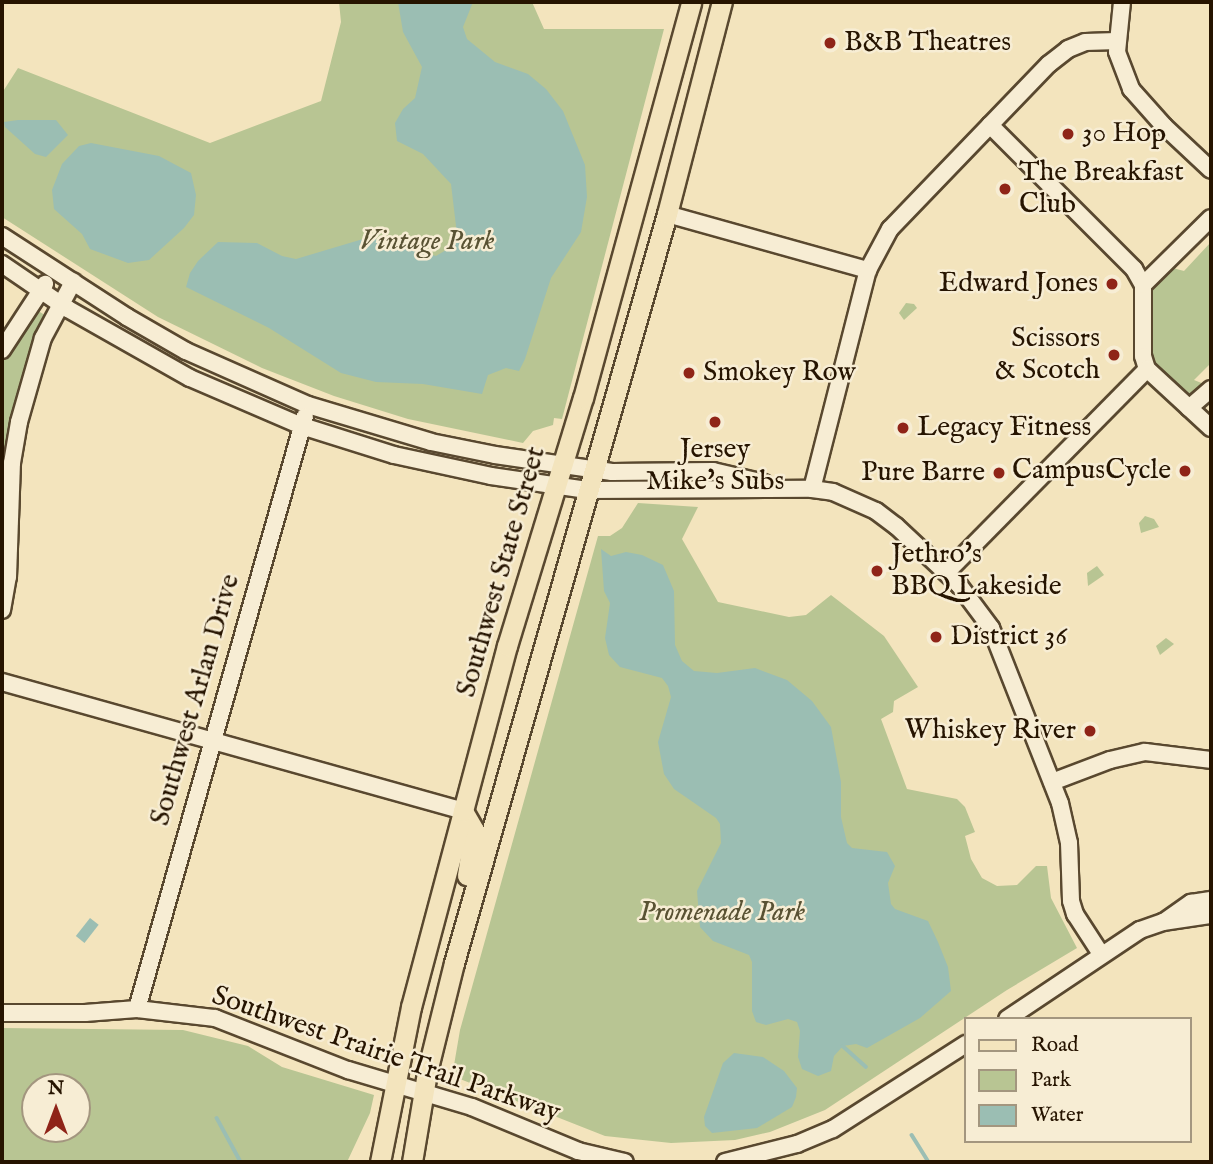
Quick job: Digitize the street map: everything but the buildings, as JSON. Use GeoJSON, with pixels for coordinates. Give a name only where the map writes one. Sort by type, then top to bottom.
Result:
{"type":"FeatureCollection","features":[{"type":"Feature","properties":{"kind":"main road","name":"Southwest State Street"},"geometry":{"type":"LineString","coordinates":[[380,1162],[411,1007],[463,811],[691,2]]}},
{"type":"Feature","properties":{"kind":"main road"},"geometry":{"type":"LineString","coordinates":[[412,1162],[424,1091],[454,963],[667,214],[722,2]]}},
{"type":"Feature","properties":{"kind":"main road"},"geometry":{"type":"LineString","coordinates":[[463,811],[474,812],[499,803]]}},
{"type":"Feature","properties":{"kind":"main road"},"geometry":{"type":"LineString","coordinates":[[454,963],[474,830],[463,811]]}},
{"type":"Feature","properties":{"kind":"street"},"geometry":{"type":"LineString","coordinates":[[1122,2],[1116,40],[1122,71],[1131,89],[1153,115],[1211,170]]}},
{"type":"Feature","properties":{"kind":"street"},"geometry":{"type":"LineString","coordinates":[[812,489],[868,270],[890,229],[1049,64],[1068,48],[1098,40],[1116,40]]}},
{"type":"Feature","properties":{"kind":"street"},"geometry":{"type":"LineString","coordinates":[[990,125],[1134,269],[1143,285],[1143,356],[1147,369],[1211,428]]}},
{"type":"Feature","properties":{"kind":"street"},"geometry":{"type":"LineString","coordinates":[[667,214],[868,270]]}},
{"type":"Feature","properties":{"kind":"street"},"geometry":{"type":"LineString","coordinates":[[1143,285],[1211,218]]}},
{"type":"Feature","properties":{"kind":"street"},"geometry":{"type":"LineString","coordinates":[[2,236],[186,351],[308,405],[431,442],[562,465],[647,473],[713,471],[735,474],[772,486]]}},
{"type":"Feature","properties":{"kind":"street"},"geometry":{"type":"LineString","coordinates":[[2,264],[61,303],[179,372],[302,426],[425,463],[587,490],[639,492],[772,486],[812,489],[832,492],[876,511],[947,572],[991,628],[1052,782],[1069,843],[1071,901],[1075,914],[1101,954]]}},
{"type":"Feature","properties":{"kind":"street"},"geometry":{"type":"LineString","coordinates":[[2,350],[54,270]]}},
{"type":"Feature","properties":{"kind":"street"},"geometry":{"type":"LineString","coordinates":[[2,610],[9,568],[8,445],[34,364],[73,282]]}},
{"type":"Feature","properties":{"kind":"street"},"geometry":{"type":"LineString","coordinates":[[947,572],[1147,369]]}},
{"type":"Feature","properties":{"kind":"street"},"geometry":{"type":"LineString","coordinates":[[1189,408],[1211,389]]}},
{"type":"Feature","properties":{"kind":"street","name":"Southwest Arlan Drive"},"geometry":{"type":"LineString","coordinates":[[137,1009],[211,739],[308,405]]}},
{"type":"Feature","properties":{"kind":"street"},"geometry":{"type":"LineString","coordinates":[[2,682],[463,811]]}},
{"type":"Feature","properties":{"kind":"street"},"geometry":{"type":"LineString","coordinates":[[1052,782],[1110,760],[1145,751],[1211,760]]}},
{"type":"Feature","properties":{"kind":"street"},"geometry":{"type":"LineString","coordinates":[[1163,922],[1191,903],[1211,900]]}},
{"type":"Feature","properties":{"kind":"street"},"geometry":{"type":"LineString","coordinates":[[1010,1017],[1140,930],[1163,922],[1211,915]]}},
{"type":"Feature","properties":{"kind":"street","name":"Southwest Prairie Trail Parkway"},"geometry":{"type":"LineString","coordinates":[[2,1013],[85,1013],[137,1009],[215,1018],[348,1070],[424,1091],[504,1119],[578,1151],[625,1162]]}},
{"type":"Feature","properties":{"kind":"street"},"geometry":{"type":"LineString","coordinates":[[724,1162],[797,1144],[834,1129],[964,1045]]}},
{"type":"Feature","properties":{"kind":"green space","name":"Vintage Park"},"geometry":{"type":"Polygon","coordinates":[[[339,2],[532,2],[544,29],[664,29],[562,419],[554,418],[553,425],[533,431],[523,443],[408,419],[334,396],[262,368],[158,317],[2,217],[2,93],[18,68],[210,143],[321,101],[341,22],[339,2]]]}},
{"type":"Feature","properties":{"kind":"green space"},"geometry":{"type":"Polygon","coordinates":[[[1211,242],[1211,363],[1194,380],[1204,384],[1186,396],[1150,365],[1147,294],[1151,285],[1169,267],[1184,271],[1211,242]]]}},
{"type":"Feature","properties":{"kind":"green space"},"geometry":{"type":"Polygon","coordinates":[[[906,303],[914,304],[917,308],[904,320],[899,313],[906,303]]]}},
{"type":"Feature","properties":{"kind":"green space"},"geometry":{"type":"Polygon","coordinates":[[[35,309],[48,317],[27,368],[2,582],[2,362],[35,309]]]}},
{"type":"Feature","properties":{"kind":"green space","name":"Promenade Park"},"geometry":{"type":"Polygon","coordinates":[[[638,503],[698,507],[682,539],[718,602],[789,617],[806,615],[831,595],[884,636],[918,687],[894,701],[893,712],[881,719],[907,789],[957,799],[965,807],[975,832],[965,836],[971,859],[982,878],[997,886],[1017,885],[1036,866],[1047,866],[1051,898],[1077,948],[964,1017],[825,1110],[770,1132],[735,1140],[671,1143],[605,1136],[460,1079],[453,1071],[460,1030],[598,536],[610,536],[622,528],[638,503]]]}},
{"type":"Feature","properties":{"kind":"green space"},"geometry":{"type":"Polygon","coordinates":[[[1145,516],[1154,519],[1159,527],[1141,533],[1139,523],[1145,516]]]}},
{"type":"Feature","properties":{"kind":"green space"},"geometry":{"type":"Polygon","coordinates":[[[1097,566],[1104,575],[1088,586],[1087,573],[1097,566]]]}},
{"type":"Feature","properties":{"kind":"green space"},"geometry":{"type":"Polygon","coordinates":[[[1166,638],[1174,644],[1160,655],[1156,646],[1166,638]]]}},
{"type":"Feature","properties":{"kind":"green space"},"geometry":{"type":"Polygon","coordinates":[[[2,1028],[183,1030],[248,1046],[282,1067],[374,1095],[370,1113],[347,1162],[2,1162],[2,1028]]]}},
{"type":"Feature","properties":{"kind":"water"},"geometry":{"type":"Polygon","coordinates":[[[398,2],[473,2],[463,27],[467,39],[495,62],[528,74],[546,89],[563,111],[585,165],[587,197],[581,232],[551,278],[525,359],[519,371],[506,368],[488,375],[482,394],[423,384],[376,382],[341,373],[269,328],[186,287],[190,273],[198,261],[218,242],[257,243],[282,256],[296,259],[363,239],[375,239],[436,256],[446,250],[455,237],[456,226],[451,184],[423,154],[397,141],[395,123],[403,109],[415,98],[422,67],[403,32],[398,2]]]}},
{"type":"Feature","properties":{"kind":"water"},"geometry":{"type":"Polygon","coordinates":[[[56,120],[68,135],[46,157],[35,154],[5,127],[4,122],[56,120]]]}},
{"type":"Feature","properties":{"kind":"water"},"geometry":{"type":"Polygon","coordinates":[[[91,143],[159,156],[191,173],[196,195],[194,215],[184,228],[149,260],[128,263],[90,249],[82,234],[54,209],[52,190],[62,164],[79,146],[91,143]]]}},
{"type":"Feature","properties":{"kind":"water"},"geometry":{"type":"Polygon","coordinates":[[[601,549],[611,556],[626,552],[642,555],[663,565],[674,591],[675,645],[682,661],[694,671],[717,673],[755,668],[787,680],[812,701],[831,727],[841,782],[841,817],[847,843],[852,848],[887,852],[895,866],[888,883],[891,904],[895,909],[928,921],[938,942],[948,967],[951,991],[920,1018],[867,1048],[856,1044],[843,1046],[834,1056],[831,1071],[818,1076],[802,1069],[798,1057],[800,1031],[797,1022],[788,1019],[766,1025],[756,1022],[752,1011],[752,962],[749,955],[713,941],[700,927],[697,891],[721,843],[720,824],[716,818],[674,789],[664,774],[658,742],[671,697],[668,686],[662,678],[620,667],[609,655],[605,638],[610,603],[604,591],[601,549]]]}},
{"type":"Feature","properties":{"kind":"water"},"geometry":{"type":"Polygon","coordinates":[[[90,918],[99,925],[85,943],[76,936],[90,918]]]}},
{"type":"Feature","properties":{"kind":"water"},"geometry":{"type":"Polygon","coordinates":[[[734,1053],[763,1057],[784,1071],[797,1088],[796,1097],[792,1107],[757,1128],[712,1133],[705,1126],[704,1117],[723,1063],[734,1053]]]}},
{"type":"Feature","properties":{"kind":"waterway"},"geometry":{"type":"LineString","coordinates":[[843,1046],[866,1067]]}},
{"type":"Feature","properties":{"kind":"waterway"},"geometry":{"type":"LineString","coordinates":[[217,1118],[241,1162]]}},
{"type":"Feature","properties":{"kind":"waterway"},"geometry":{"type":"LineString","coordinates":[[912,1135],[929,1162]]}},
{"type":"Feature","properties":{"kind":"place","name":"B&B Theatres"},"geometry":{"type":"Point","coordinates":[830,43]}},
{"type":"Feature","properties":{"kind":"place","name":"30 Hop"},"geometry":{"type":"Point","coordinates":[1068,134]}},
{"type":"Feature","properties":{"kind":"place","name":"The Breakfast Club"},"geometry":{"type":"Point","coordinates":[1005,189]}},
{"type":"Feature","properties":{"kind":"place","name":"Edward Jones"},"geometry":{"type":"Point","coordinates":[1112,284]}},
{"type":"Feature","properties":{"kind":"place","name":"Scissors & Scotch"},"geometry":{"type":"Point","coordinates":[1114,355]}},
{"type":"Feature","properties":{"kind":"place","name":"Smokey Row"},"geometry":{"type":"Point","coordinates":[689,373]}},
{"type":"Feature","properties":{"kind":"place","name":"Jersey Mike's Subs"},"geometry":{"type":"Point","coordinates":[715,422]}},
{"type":"Feature","properties":{"kind":"place","name":"Legacy Fitness"},"geometry":{"type":"Point","coordinates":[903,428]}},
{"type":"Feature","properties":{"kind":"place","name":"CampusCycle"},"geometry":{"type":"Point","coordinates":[1185,471]}},
{"type":"Feature","properties":{"kind":"place","name":"Pure Barre"},"geometry":{"type":"Point","coordinates":[999,473]}},
{"type":"Feature","properties":{"kind":"place","name":"Jethro's BBQ Lakeside"},"geometry":{"type":"Point","coordinates":[877,571]}},
{"type":"Feature","properties":{"kind":"place","name":"District 36"},"geometry":{"type":"Point","coordinates":[936,637]}},
{"type":"Feature","properties":{"kind":"place","name":"Whiskey River"},"geometry":{"type":"Point","coordinates":[1090,731]}}]}
